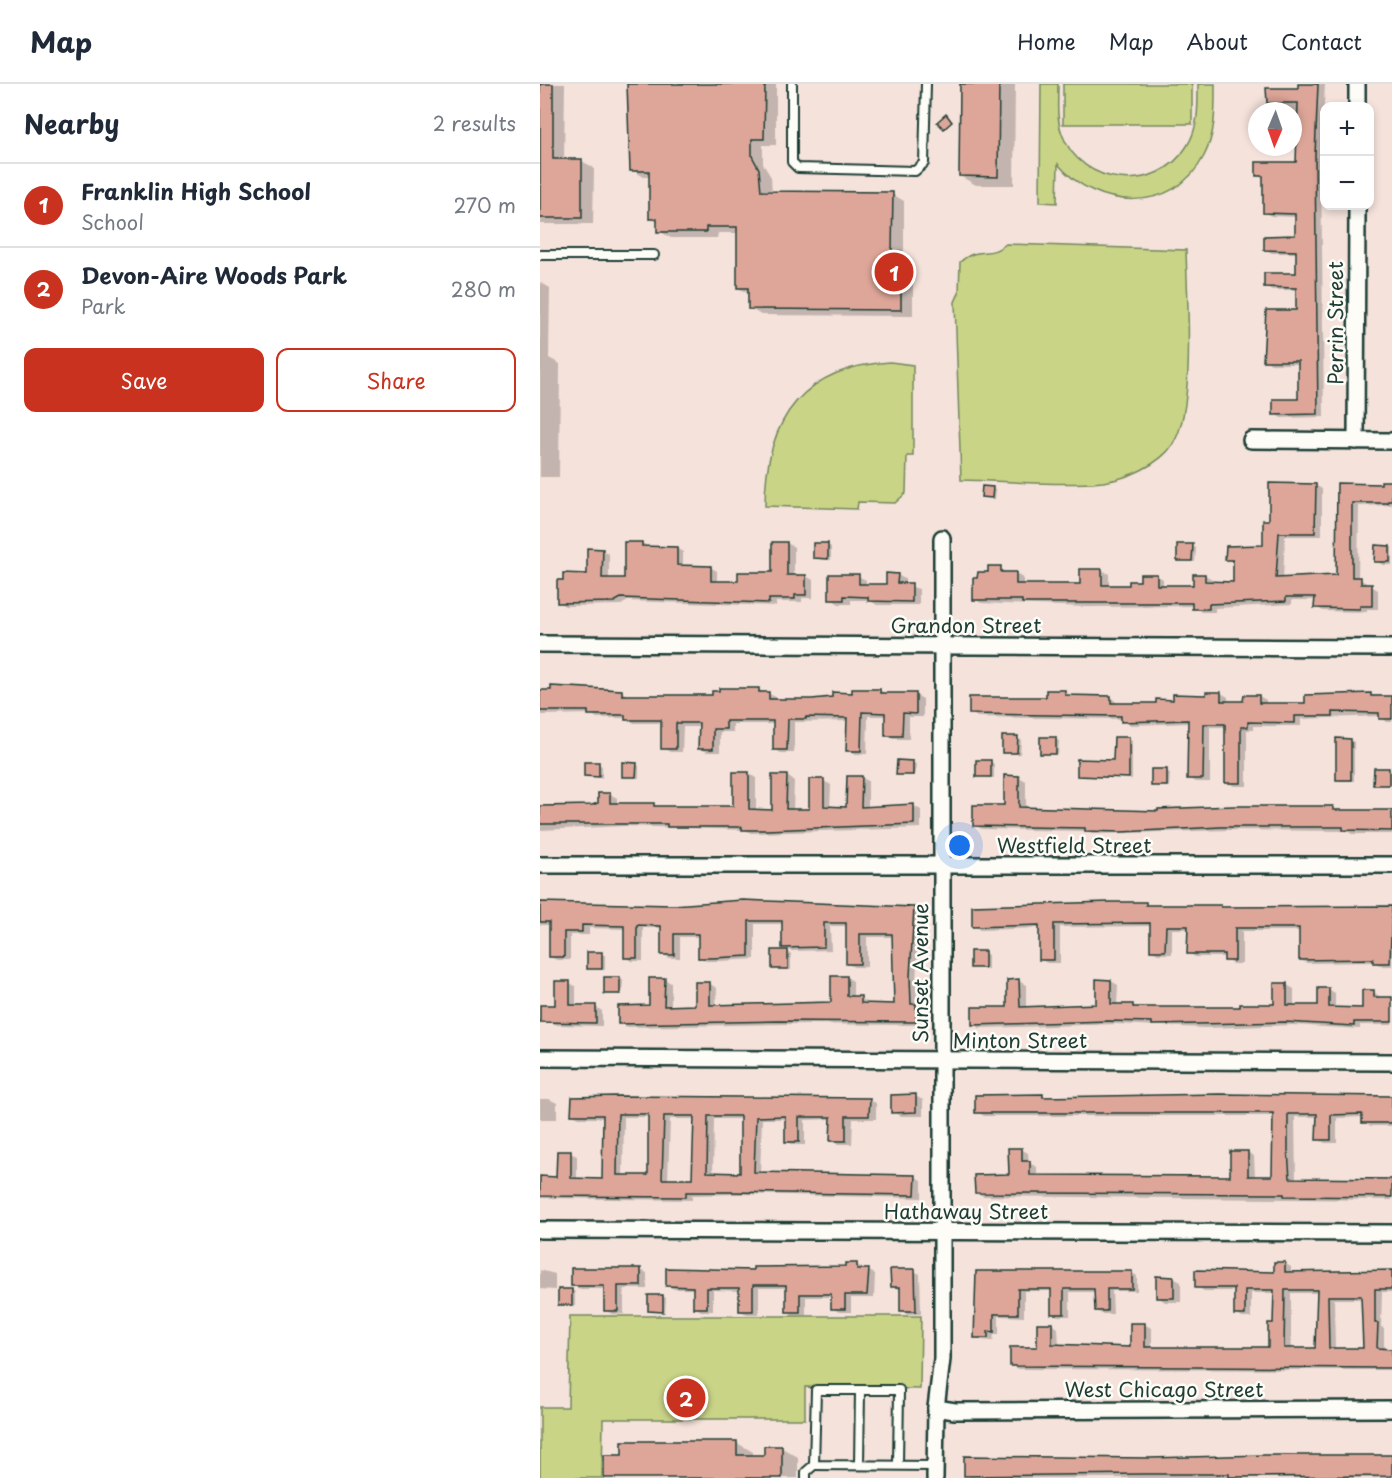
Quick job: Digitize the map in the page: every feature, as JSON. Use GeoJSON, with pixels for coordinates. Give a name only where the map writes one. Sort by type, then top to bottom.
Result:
{"type":"FeatureCollection","features":[{"type":"Feature","properties":{"kind":"street"},"geometry":{"type":"LineString","coordinates":[[1357,84],[1357,102]]}},
{"type":"Feature","properties":{"kind":"street","name":"Perrin Street"},"geometry":{"type":"LineString","coordinates":[[1356,441],[1357,210]]}},
{"type":"Feature","properties":{"kind":"street"},"geometry":{"type":"LineString","coordinates":[[1251,440],[1392,441]]}},
{"type":"Feature","properties":{"kind":"street","name":"Sunset Avenue"},"geometry":{"type":"LineString","coordinates":[[935,1472],[936,1408],[942,1359],[942,538]]}},
{"type":"Feature","properties":{"kind":"street","name":"Grandon Street"},"geometry":{"type":"LineString","coordinates":[[540,644],[1392,648]]}},
{"type":"Feature","properties":{"kind":"street","name":"Westfield Street"},"geometry":{"type":"LineString","coordinates":[[540,865],[1392,865]]}},
{"type":"Feature","properties":{"kind":"street","name":"Minton Street"},"geometry":{"type":"LineString","coordinates":[[540,1058],[1392,1062]]}},
{"type":"Feature","properties":{"kind":"street","name":"Hathaway Street"},"geometry":{"type":"LineString","coordinates":[[540,1230],[1392,1233]]}},
{"type":"Feature","properties":{"kind":"street","name":"West Chicago Street"},"geometry":{"type":"LineString","coordinates":[[936,1408],[955,1411],[1392,1409]]}},
{"type":"Feature","properties":{"kind":"lane"},"geometry":{"type":"LineString","coordinates":[[792,84],[792,162],[798,168],[915,171],[924,163],[926,84]]}},
{"type":"Feature","properties":{"kind":"lane"},"geometry":{"type":"LineString","coordinates":[[540,255],[654,255]]}},
{"type":"Feature","properties":{"kind":"lane"},"geometry":{"type":"LineString","coordinates":[[814,1465],[816,1390],[899,1390],[898,1464]]}},
{"type":"Feature","properties":{"kind":"lane"},"geometry":{"type":"LineString","coordinates":[[859,1465],[860,1390]]}},
{"type":"Feature","properties":{"kind":"lane"},"geometry":{"type":"LineString","coordinates":[[806,1478],[806,1472],[814,1465],[898,1464],[935,1472]]}},
{"type":"Feature","properties":{"kind":"green space"},"geometry":{"type":"Polygon","coordinates":[[[1041,84],[1058,84],[1058,116],[1062,134],[1072,152],[1085,165],[1102,174],[1121,178],[1140,178],[1158,172],[1174,162],[1187,146],[1194,131],[1198,84],[1215,84],[1211,139],[1204,156],[1191,175],[1174,189],[1155,197],[1134,199],[1113,197],[1093,190],[1074,179],[1058,164],[1057,203],[1040,202],[1041,84]]]}},
{"type":"Feature","properties":{"kind":"green space"},"geometry":{"type":"Polygon","coordinates":[[[1063,84],[1192,84],[1192,124],[1063,124],[1063,84]]]}},
{"type":"Feature","properties":{"kind":"green space"},"geometry":{"type":"Polygon","coordinates":[[[1006,244],[1186,250],[1188,351],[1185,405],[1173,444],[1160,458],[1142,470],[1122,478],[1086,483],[961,480],[955,302],[959,293],[960,262],[973,254],[994,251],[1006,244]]]}},
{"type":"Feature","properties":{"kind":"green space"},"geometry":{"type":"Polygon","coordinates":[[[890,362],[913,365],[913,456],[907,456],[906,493],[895,503],[858,502],[857,509],[765,506],[772,448],[781,424],[794,404],[811,387],[833,375],[859,366],[890,362]]]}},
{"type":"Feature","properties":{"kind":"green space"},"geometry":{"type":"Polygon","coordinates":[[[570,1316],[921,1316],[920,1389],[805,1387],[805,1419],[603,1419],[602,1478],[540,1478],[540,1407],[568,1407],[570,1316]]]}},
{"type":"Feature","properties":{"kind":"building"},"geometry":{"type":"Polygon","coordinates":[[[540,84],[553,84],[553,159],[582,159],[582,218],[540,218],[540,84]]]}},
{"type":"Feature","properties":{"kind":"building"},"geometry":{"type":"Polygon","coordinates":[[[627,84],[765,84],[764,139],[752,139],[752,156],[759,169],[761,191],[893,192],[892,251],[901,251],[901,310],[748,309],[748,288],[737,288],[737,227],[706,227],[706,232],[657,232],[657,219],[649,219],[649,171],[630,171],[627,84]]]}},
{"type":"Feature","properties":{"kind":"building"},"geometry":{"type":"Polygon","coordinates":[[[960,84],[999,84],[998,177],[959,176],[960,84]]]}},
{"type":"Feature","properties":{"kind":"building"},"geometry":{"type":"Polygon","coordinates":[[[1298,84],[1318,84],[1315,156],[1318,414],[1273,415],[1273,399],[1298,399],[1298,361],[1263,361],[1266,310],[1296,310],[1296,288],[1264,287],[1264,273],[1296,273],[1296,251],[1264,250],[1264,236],[1295,235],[1295,214],[1263,213],[1263,176],[1256,176],[1256,162],[1296,162],[1296,156],[1302,156],[1302,102],[1267,102],[1266,88],[1298,88],[1298,84]]]}},
{"type":"Feature","properties":{"kind":"building"},"geometry":{"type":"Polygon","coordinates":[[[946,114],[952,122],[944,129],[937,122],[946,114]]]}},
{"type":"Feature","properties":{"kind":"building"},"geometry":{"type":"Polygon","coordinates":[[[1381,481],[1392,481],[1392,501],[1352,503],[1352,577],[1361,577],[1361,584],[1372,584],[1372,606],[1360,606],[1360,609],[1314,608],[1315,597],[1286,597],[1286,601],[1209,604],[1209,609],[1192,609],[1192,603],[1022,603],[1022,600],[973,600],[973,578],[977,578],[978,572],[988,572],[988,566],[1001,566],[1001,572],[1016,572],[1016,584],[1080,584],[1080,569],[1102,569],[1102,585],[1129,585],[1129,581],[1140,581],[1140,574],[1157,574],[1157,585],[1193,585],[1193,574],[1205,574],[1205,581],[1233,582],[1233,560],[1225,560],[1226,546],[1263,545],[1263,520],[1269,520],[1269,483],[1316,484],[1315,533],[1279,533],[1276,578],[1336,575],[1337,483],[1381,484],[1381,481]]]}},
{"type":"Feature","properties":{"kind":"building"},"geometry":{"type":"Polygon","coordinates":[[[982,486],[993,487],[992,498],[981,497],[982,486]]]}},
{"type":"Feature","properties":{"kind":"building"},"geometry":{"type":"Polygon","coordinates":[[[624,542],[642,542],[642,546],[677,547],[677,565],[711,566],[711,581],[738,581],[738,572],[772,572],[772,542],[787,542],[787,575],[806,575],[806,595],[795,595],[795,599],[769,599],[769,603],[621,598],[614,602],[557,603],[557,580],[563,580],[563,573],[587,574],[587,548],[603,549],[602,578],[624,578],[624,542]]]}},
{"type":"Feature","properties":{"kind":"building"},"geometry":{"type":"Polygon","coordinates":[[[813,543],[828,543],[828,559],[813,558],[813,543]]]}},
{"type":"Feature","properties":{"kind":"building"},"geometry":{"type":"Polygon","coordinates":[[[1177,544],[1193,544],[1192,561],[1177,561],[1177,544]]]}},
{"type":"Feature","properties":{"kind":"building"},"geometry":{"type":"Polygon","coordinates":[[[1375,545],[1390,546],[1390,562],[1374,562],[1375,545]]]}},
{"type":"Feature","properties":{"kind":"building"},"geometry":{"type":"Polygon","coordinates":[[[886,573],[898,574],[897,583],[912,583],[912,602],[868,601],[868,597],[844,596],[844,600],[829,600],[829,574],[859,574],[859,584],[886,584],[886,573]]]}},
{"type":"Feature","properties":{"kind":"building"},"geometry":{"type":"Polygon","coordinates":[[[551,686],[622,690],[622,695],[712,695],[712,691],[719,691],[719,688],[759,688],[759,692],[769,692],[769,699],[812,699],[832,697],[832,692],[852,693],[852,689],[880,689],[880,693],[916,693],[916,714],[903,713],[902,736],[885,736],[885,713],[862,712],[861,751],[846,751],[847,718],[806,717],[806,719],[788,719],[787,750],[773,750],[773,721],[726,721],[726,729],[713,729],[713,749],[698,749],[699,723],[676,723],[676,749],[661,749],[661,720],[625,720],[625,715],[588,715],[588,711],[540,711],[540,690],[551,690],[551,686]]]}},
{"type":"Feature","properties":{"kind":"building"},"geometry":{"type":"Polygon","coordinates":[[[1046,690],[1065,690],[1065,695],[1111,696],[1111,703],[1156,703],[1156,699],[1173,700],[1173,694],[1206,695],[1206,692],[1221,692],[1221,701],[1243,701],[1244,695],[1259,695],[1259,703],[1305,703],[1305,695],[1371,693],[1371,696],[1392,696],[1392,719],[1379,719],[1379,713],[1333,712],[1333,716],[1295,716],[1295,723],[1248,722],[1248,727],[1241,727],[1241,783],[1225,783],[1225,724],[1204,724],[1203,779],[1187,779],[1188,720],[1121,722],[1121,716],[969,714],[969,697],[1046,697],[1046,690]]]}},
{"type":"Feature","properties":{"kind":"building"},"geometry":{"type":"Polygon","coordinates":[[[1002,736],[1018,736],[1017,753],[1002,753],[1002,736]]]}},
{"type":"Feature","properties":{"kind":"building"},"geometry":{"type":"Polygon","coordinates":[[[1040,737],[1056,737],[1056,754],[1040,754],[1040,737]]]}},
{"type":"Feature","properties":{"kind":"building"},"geometry":{"type":"Polygon","coordinates":[[[1114,737],[1129,737],[1129,778],[1077,776],[1077,759],[1113,760],[1114,737]]]}},
{"type":"Feature","properties":{"kind":"building"},"geometry":{"type":"Polygon","coordinates":[[[1336,738],[1351,739],[1351,780],[1336,780],[1336,738]]]}},
{"type":"Feature","properties":{"kind":"building"},"geometry":{"type":"Polygon","coordinates":[[[897,760],[913,761],[913,775],[896,775],[897,760]]]}},
{"type":"Feature","properties":{"kind":"building"},"geometry":{"type":"Polygon","coordinates":[[[976,760],[991,760],[991,777],[976,777],[976,760]]]}},
{"type":"Feature","properties":{"kind":"building"},"geometry":{"type":"Polygon","coordinates":[[[584,762],[599,762],[599,777],[584,776],[584,762]]]}},
{"type":"Feature","properties":{"kind":"building"},"geometry":{"type":"Polygon","coordinates":[[[622,762],[637,763],[636,777],[622,777],[622,762]]]}},
{"type":"Feature","properties":{"kind":"building"},"geometry":{"type":"Polygon","coordinates":[[[1374,768],[1389,768],[1389,785],[1373,785],[1374,768]]]}},
{"type":"Feature","properties":{"kind":"building"},"geometry":{"type":"Polygon","coordinates":[[[1151,769],[1167,769],[1167,786],[1151,786],[1151,769]]]}},
{"type":"Feature","properties":{"kind":"building"},"geometry":{"type":"Polygon","coordinates":[[[733,772],[749,772],[749,809],[772,810],[772,775],[787,775],[786,809],[809,809],[809,779],[824,779],[824,806],[846,807],[847,776],[862,776],[861,807],[914,804],[914,824],[742,830],[742,827],[667,827],[667,824],[540,824],[540,806],[592,805],[598,803],[598,793],[610,793],[610,803],[654,803],[654,806],[733,806],[733,772]]]}},
{"type":"Feature","properties":{"kind":"building"},"geometry":{"type":"Polygon","coordinates":[[[1004,775],[1019,776],[1019,807],[1158,811],[1158,809],[1233,806],[1333,806],[1333,810],[1392,810],[1392,831],[1343,830],[1343,827],[1221,827],[1121,832],[1085,831],[1085,828],[973,826],[973,805],[1004,805],[1004,775]]]}},
{"type":"Feature","properties":{"kind":"building"},"geometry":{"type":"Polygon","coordinates":[[[743,900],[914,907],[910,976],[911,1004],[916,1004],[916,1022],[778,1021],[618,1024],[618,1006],[649,1005],[649,978],[665,978],[664,1006],[695,1005],[695,982],[710,982],[710,1005],[831,1002],[831,976],[847,976],[847,996],[861,996],[861,1003],[894,1004],[892,934],[860,934],[860,964],[846,964],[846,923],[824,923],[824,947],[782,948],[782,921],[749,921],[749,956],[713,958],[698,958],[698,934],[674,934],[674,955],[661,955],[661,926],[637,925],[637,958],[624,958],[624,926],[582,925],[582,932],[564,932],[564,957],[549,957],[549,922],[540,922],[540,902],[673,905],[743,900]]]}},
{"type":"Feature","properties":{"kind":"building"},"geometry":{"type":"Polygon","coordinates":[[[1146,902],[1146,905],[1221,905],[1221,907],[1392,906],[1390,963],[1373,963],[1373,959],[1299,960],[1299,928],[1235,928],[1235,961],[1224,961],[1224,954],[1187,954],[1188,926],[1166,926],[1165,951],[1150,951],[1150,923],[1054,924],[1054,960],[1039,960],[1039,925],[972,927],[972,906],[1146,902]]]}},
{"type":"Feature","properties":{"kind":"building"},"geometry":{"type":"Polygon","coordinates":[[[772,950],[788,950],[788,969],[772,969],[772,950]]]}},
{"type":"Feature","properties":{"kind":"building"},"geometry":{"type":"Polygon","coordinates":[[[970,951],[985,951],[985,968],[970,968],[970,951]]]}},
{"type":"Feature","properties":{"kind":"building"},"geometry":{"type":"Polygon","coordinates":[[[587,952],[602,952],[602,969],[587,969],[587,952]]]}},
{"type":"Feature","properties":{"kind":"building"},"geometry":{"type":"Polygon","coordinates":[[[604,977],[620,977],[620,994],[604,994],[604,977]]]}},
{"type":"Feature","properties":{"kind":"building"},"geometry":{"type":"Polygon","coordinates":[[[1019,979],[1020,1007],[1096,1004],[1096,979],[1111,980],[1111,1004],[1133,1004],[1133,1007],[1240,1007],[1240,1004],[1274,1004],[1274,983],[1287,983],[1287,1005],[1318,1005],[1318,988],[1329,988],[1329,1007],[1362,1008],[1362,990],[1374,990],[1374,997],[1392,997],[1392,1022],[1354,1022],[1354,1026],[1285,1022],[1152,1025],[1152,1022],[1108,1021],[972,1025],[972,1007],[1007,1007],[1007,980],[1019,979]]]}},
{"type":"Feature","properties":{"kind":"building"},"geometry":{"type":"Polygon","coordinates":[[[555,981],[570,981],[570,1005],[596,1005],[596,1023],[540,1022],[540,1005],[555,1005],[555,981]]]}},
{"type":"Feature","properties":{"kind":"building"},"geometry":{"type":"Polygon","coordinates":[[[916,1094],[916,1112],[891,1113],[891,1095],[916,1094]]]}},
{"type":"Feature","properties":{"kind":"building"},"geometry":{"type":"Polygon","coordinates":[[[1043,1094],[1043,1097],[1220,1094],[1392,1096],[1392,1123],[1362,1123],[1362,1114],[1331,1115],[1331,1140],[1316,1140],[1317,1114],[1288,1114],[1288,1151],[1290,1178],[1392,1179],[1392,1197],[1284,1196],[1284,1194],[975,1193],[974,1175],[1009,1174],[1008,1148],[1022,1148],[1022,1161],[1030,1161],[1030,1175],[1230,1176],[1230,1151],[1248,1151],[1248,1176],[1272,1176],[1273,1113],[975,1113],[975,1095],[1043,1094]]]}},
{"type":"Feature","properties":{"kind":"building"},"geometry":{"type":"Polygon","coordinates":[[[572,1097],[870,1098],[869,1116],[846,1116],[846,1141],[830,1141],[831,1117],[799,1117],[799,1142],[785,1142],[785,1116],[756,1117],[754,1172],[916,1175],[915,1195],[686,1192],[686,1197],[540,1196],[540,1176],[556,1177],[557,1151],[571,1151],[571,1178],[602,1179],[603,1115],[571,1115],[572,1097]],[[618,1114],[617,1175],[648,1175],[648,1114],[618,1114]],[[664,1116],[662,1179],[692,1179],[694,1116],[664,1116]],[[708,1116],[707,1172],[740,1173],[740,1116],[708,1116]]]}},
{"type":"Feature","properties":{"kind":"building"},"geometry":{"type":"Polygon","coordinates":[[[1274,1262],[1285,1262],[1285,1272],[1392,1270],[1392,1289],[1375,1289],[1375,1323],[1378,1323],[1377,1348],[1392,1349],[1392,1368],[1010,1366],[1010,1347],[1037,1347],[1037,1323],[1052,1323],[1052,1344],[1130,1347],[1130,1323],[1145,1323],[1145,1347],[1268,1347],[1268,1323],[1273,1323],[1274,1290],[1245,1290],[1245,1315],[1234,1315],[1234,1288],[1195,1288],[1195,1270],[1274,1272],[1274,1262]],[[1285,1290],[1284,1348],[1315,1348],[1317,1290],[1285,1290]],[[1328,1296],[1329,1348],[1363,1348],[1361,1296],[1328,1296]]]}},
{"type":"Feature","properties":{"kind":"building"},"geometry":{"type":"Polygon","coordinates":[[[845,1263],[857,1263],[857,1269],[869,1269],[867,1295],[845,1295],[845,1309],[831,1309],[831,1294],[800,1294],[800,1312],[786,1312],[786,1285],[753,1285],[753,1311],[739,1311],[739,1288],[707,1288],[707,1308],[693,1308],[693,1287],[666,1286],[666,1268],[753,1270],[753,1267],[845,1266],[845,1263]]]}},
{"type":"Feature","properties":{"kind":"building"},"geometry":{"type":"Polygon","coordinates":[[[571,1268],[641,1268],[641,1286],[618,1286],[618,1311],[604,1311],[604,1286],[571,1286],[571,1268]]]}},
{"type":"Feature","properties":{"kind":"building"},"geometry":{"type":"Polygon","coordinates":[[[890,1269],[915,1269],[916,1311],[900,1311],[900,1287],[891,1287],[890,1269]]]}},
{"type":"Feature","properties":{"kind":"building"},"geometry":{"type":"Polygon","coordinates":[[[976,1271],[1132,1271],[1132,1289],[1107,1289],[1107,1311],[1095,1311],[1094,1289],[1064,1289],[1064,1314],[1051,1314],[1051,1289],[1018,1289],[1018,1314],[994,1314],[994,1332],[988,1331],[988,1338],[974,1338],[976,1271]]]}},
{"type":"Feature","properties":{"kind":"building"},"geometry":{"type":"Polygon","coordinates":[[[1156,1276],[1174,1277],[1174,1298],[1156,1298],[1156,1276]]]}},
{"type":"Feature","properties":{"kind":"building"},"geometry":{"type":"Polygon","coordinates":[[[558,1289],[572,1289],[572,1305],[558,1305],[558,1289]]]}},
{"type":"Feature","properties":{"kind":"building"},"geometry":{"type":"Polygon","coordinates":[[[648,1295],[663,1295],[663,1312],[648,1311],[648,1295]]]}},
{"type":"Feature","properties":{"kind":"building"},"geometry":{"type":"Polygon","coordinates":[[[622,1441],[737,1441],[737,1455],[764,1455],[764,1446],[782,1446],[782,1478],[604,1478],[604,1455],[622,1455],[622,1441]]]}},
{"type":"Feature","properties":{"kind":"building"},"geometry":{"type":"Polygon","coordinates":[[[1392,1455],[1392,1476],[1229,1477],[1229,1474],[1142,1474],[964,1476],[964,1456],[1150,1458],[1392,1455]]]}},
{"type":"Feature","properties":{"kind":"place","name":"Franklin High School"},"geometry":{"type":"Point","coordinates":[894,272]}},
{"type":"Feature","properties":{"kind":"place","name":"Devon-Aire Woods Park"},"geometry":{"type":"Point","coordinates":[686,1398]}}]}
